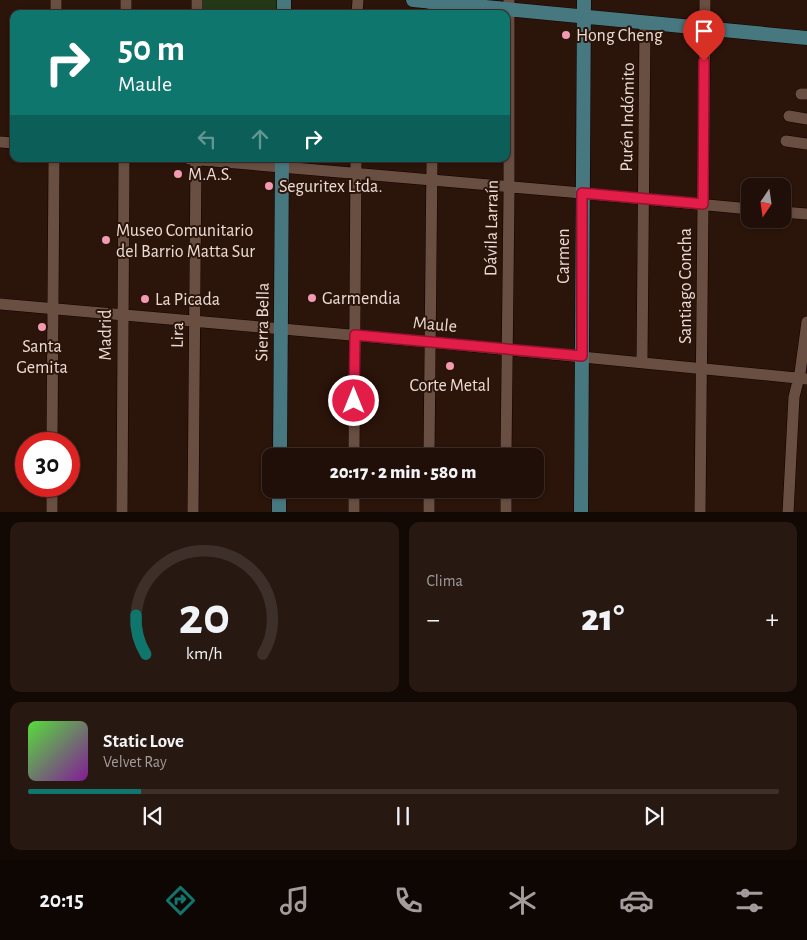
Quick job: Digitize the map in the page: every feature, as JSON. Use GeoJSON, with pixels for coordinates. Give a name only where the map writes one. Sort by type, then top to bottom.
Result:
{"type":"FeatureCollection","features":[{"type":"Feature","properties":{"kind":"main road"},"geometry":{"type":"LineString","coordinates":[[413,0],[433,5],[509,5],[584,16],[807,38]]}},
{"type":"Feature","properties":{"kind":"main road","name":"Carmen"},"geometry":{"type":"LineString","coordinates":[[581,512],[584,0]]}},
{"type":"Feature","properties":{"kind":"main road","name":"Sierra Bella"},"geometry":{"type":"LineString","coordinates":[[280,448],[282,163]]}},
{"type":"Feature","properties":{"kind":"main road"},"geometry":{"type":"LineString","coordinates":[[279,498],[279,512]]}},
{"type":"Feature","properties":{"kind":"street","name":"Santiago Concha"},"geometry":{"type":"LineString","coordinates":[[700,512],[705,0]]}},
{"type":"Feature","properties":{"kind":"street","name":"Purén Indómito"},"geometry":{"type":"LineString","coordinates":[[642,362],[645,22]]}},
{"type":"Feature","properties":{"kind":"street"},"geometry":{"type":"LineString","coordinates":[[789,116],[807,119]]}},
{"type":"Feature","properties":{"kind":"street"},"geometry":{"type":"LineString","coordinates":[[786,141],[807,144]]}},
{"type":"Feature","properties":{"kind":"street"},"geometry":{"type":"LineString","coordinates":[[52,432],[54,162]]}},
{"type":"Feature","properties":{"kind":"street","name":"Madrid"},"geometry":{"type":"LineString","coordinates":[[122,512],[124,162]]}},
{"type":"Feature","properties":{"kind":"street","name":"Lira"},"geometry":{"type":"LineString","coordinates":[[193,512],[196,162]]}},
{"type":"Feature","properties":{"kind":"street"},"geometry":{"type":"LineString","coordinates":[[260,162],[356,173],[741,208]]}},
{"type":"Feature","properties":{"kind":"street"},"geometry":{"type":"LineString","coordinates":[[354,448],[356,162]]}},
{"type":"Feature","properties":{"kind":"street"},"geometry":{"type":"LineString","coordinates":[[429,448],[432,162]]}},
{"type":"Feature","properties":{"kind":"street","name":"Dávila Larraín"},"geometry":{"type":"LineString","coordinates":[[506,448],[509,162]]}},
{"type":"Feature","properties":{"kind":"street"},"geometry":{"type":"LineString","coordinates":[[791,213],[807,214]]}},
{"type":"Feature","properties":{"kind":"street","name":"Maule"},"geometry":{"type":"LineString","coordinates":[[0,304],[280,328],[803,378]]}},
{"type":"Feature","properties":{"kind":"street"},"geometry":{"type":"LineString","coordinates":[[788,512],[794,397],[803,378],[807,322]]}},
{"type":"Feature","properties":{"kind":"street"},"geometry":{"type":"LineString","coordinates":[[52,497],[52,512]]}},
{"type":"Feature","properties":{"kind":"street"},"geometry":{"type":"LineString","coordinates":[[354,498],[354,512]]}},
{"type":"Feature","properties":{"kind":"street"},"geometry":{"type":"LineString","coordinates":[[429,498],[429,512]]}},
{"type":"Feature","properties":{"kind":"street"},"geometry":{"type":"LineString","coordinates":[[506,498],[506,512]]}},
{"type":"Feature","properties":{"kind":"green space"},"geometry":{"type":"Polygon","coordinates":[[[203,0],[279,0],[279,10],[203,10],[203,0]]]}},
{"type":"Feature","properties":{"kind":"place","name":"Hong Cheng"},"geometry":{"type":"Point","coordinates":[566,35]}},
{"type":"Feature","properties":{"kind":"place","name":"M.A.S."},"geometry":{"type":"Point","coordinates":[178,174]}},
{"type":"Feature","properties":{"kind":"place","name":"Seguritex Ltda."},"geometry":{"type":"Point","coordinates":[269,186]}},
{"type":"Feature","properties":{"kind":"place","name":"Museo Comunitario del Barrio Matta Sur"},"geometry":{"type":"Point","coordinates":[106,240]}},
{"type":"Feature","properties":{"kind":"place","name":"Garmendia"},"geometry":{"type":"Point","coordinates":[312,298]}},
{"type":"Feature","properties":{"kind":"place","name":"La Picada"},"geometry":{"type":"Point","coordinates":[145,299]}},
{"type":"Feature","properties":{"kind":"place","name":"Santa Gemita"},"geometry":{"type":"Point","coordinates":[42,327]}},
{"type":"Feature","properties":{"kind":"place","name":"Corte Metal"},"geometry":{"type":"Point","coordinates":[450,366]}},
{"type":"Feature","properties":{"kind":"route"},"geometry":{"type":"LineString","coordinates":[[354,401],[355,335],[582,356],[582,193],[703,204],[704,61]]}}]}
